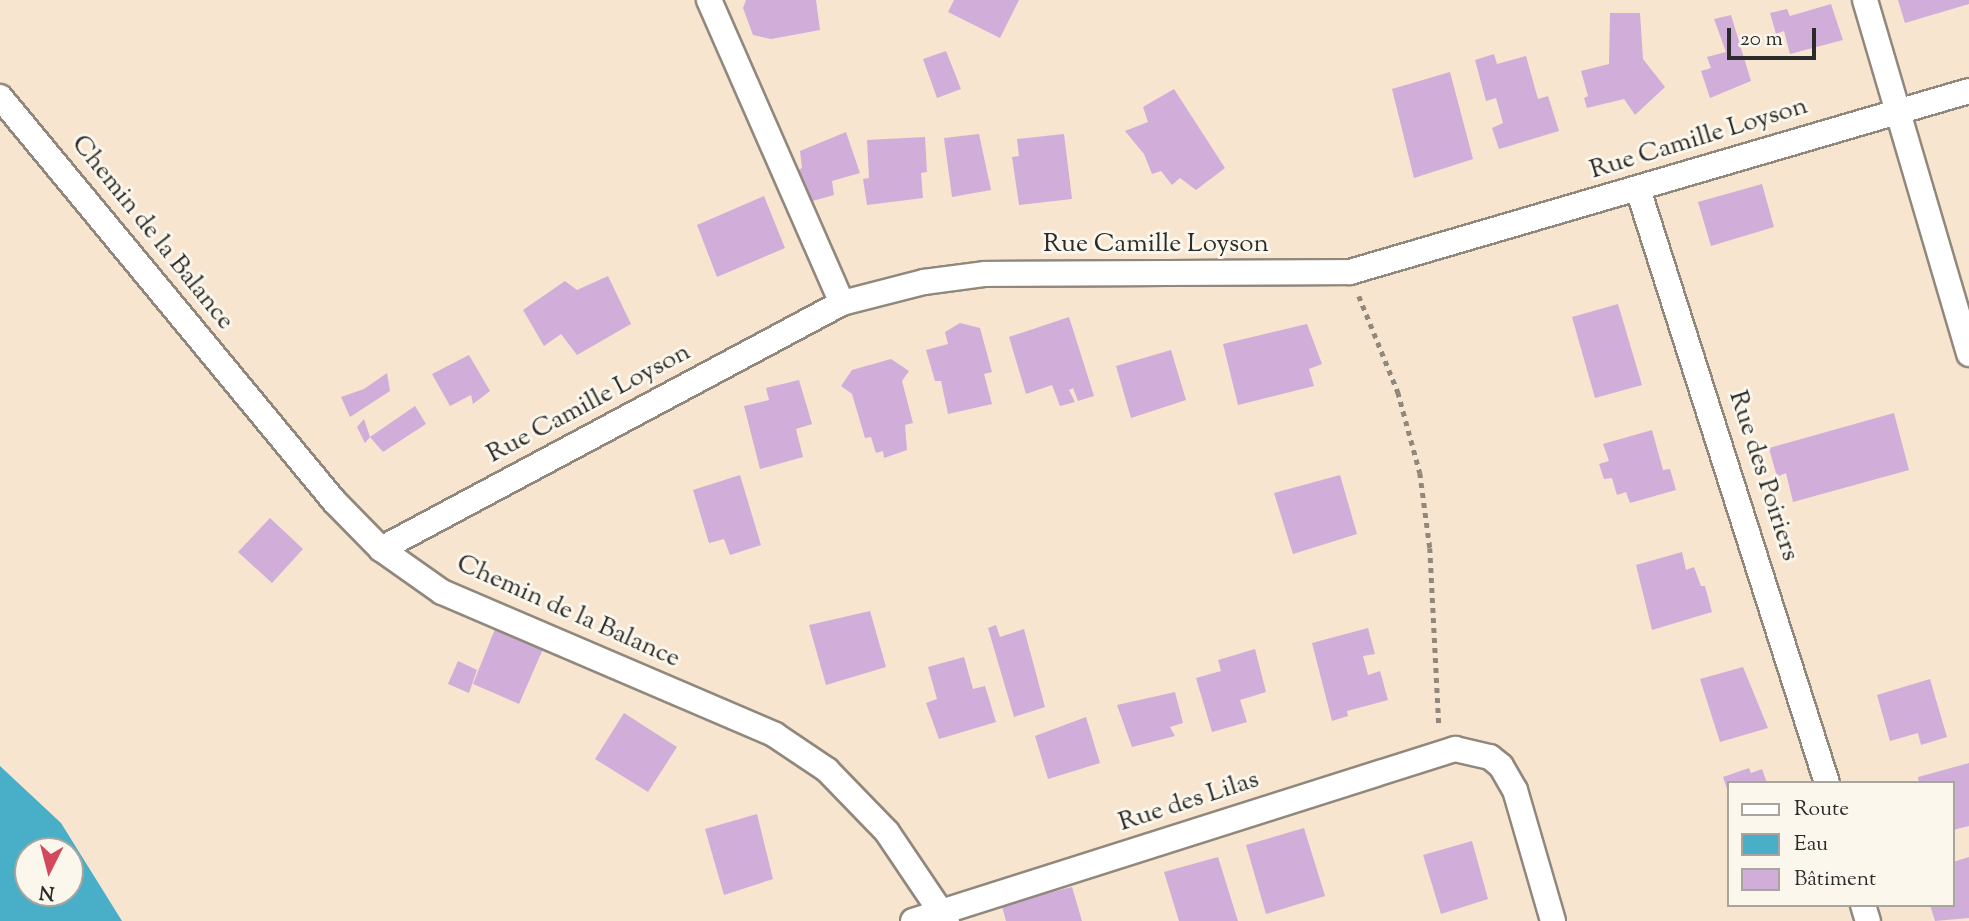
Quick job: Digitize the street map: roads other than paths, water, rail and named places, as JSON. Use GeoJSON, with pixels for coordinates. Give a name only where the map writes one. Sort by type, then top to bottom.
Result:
{"type":"FeatureCollection","features":[{"type":"Feature","properties":{"kind":"street"},"geometry":{"type":"LineString","coordinates":[[709,0],[842,303]]}},
{"type":"Feature","properties":{"kind":"street"},"geometry":{"type":"LineString","coordinates":[[1865,0],[1969,354]]}},
{"type":"Feature","properties":{"kind":"street","name":"Rue Camille Loyson"},"geometry":{"type":"LineString","coordinates":[[381,549],[842,303],[924,282],[985,274],[1350,272],[1969,91]]}},
{"type":"Feature","properties":{"kind":"street","name":"Chemin de la Balance"},"geometry":{"type":"LineString","coordinates":[[0,97],[334,500],[381,549],[442,592],[775,735],[827,770],[870,814],[944,916]]}},
{"type":"Feature","properties":{"kind":"street","name":"Rue des Poiriers"},"geometry":{"type":"LineString","coordinates":[[1638,189],[1826,781]]}},
{"type":"Feature","properties":{"kind":"street","name":"Rue des Lilas"},"geometry":{"type":"LineString","coordinates":[[913,921],[944,916],[1455,749],[1490,757],[1502,766],[1515,790],[1553,921]]}},
{"type":"Feature","properties":{"kind":"water"},"geometry":{"type":"Polygon","coordinates":[[[0,766],[61,823],[70,837],[14,837],[14,907],[84,907],[84,860],[122,921],[0,921],[0,766]]]}}]}
